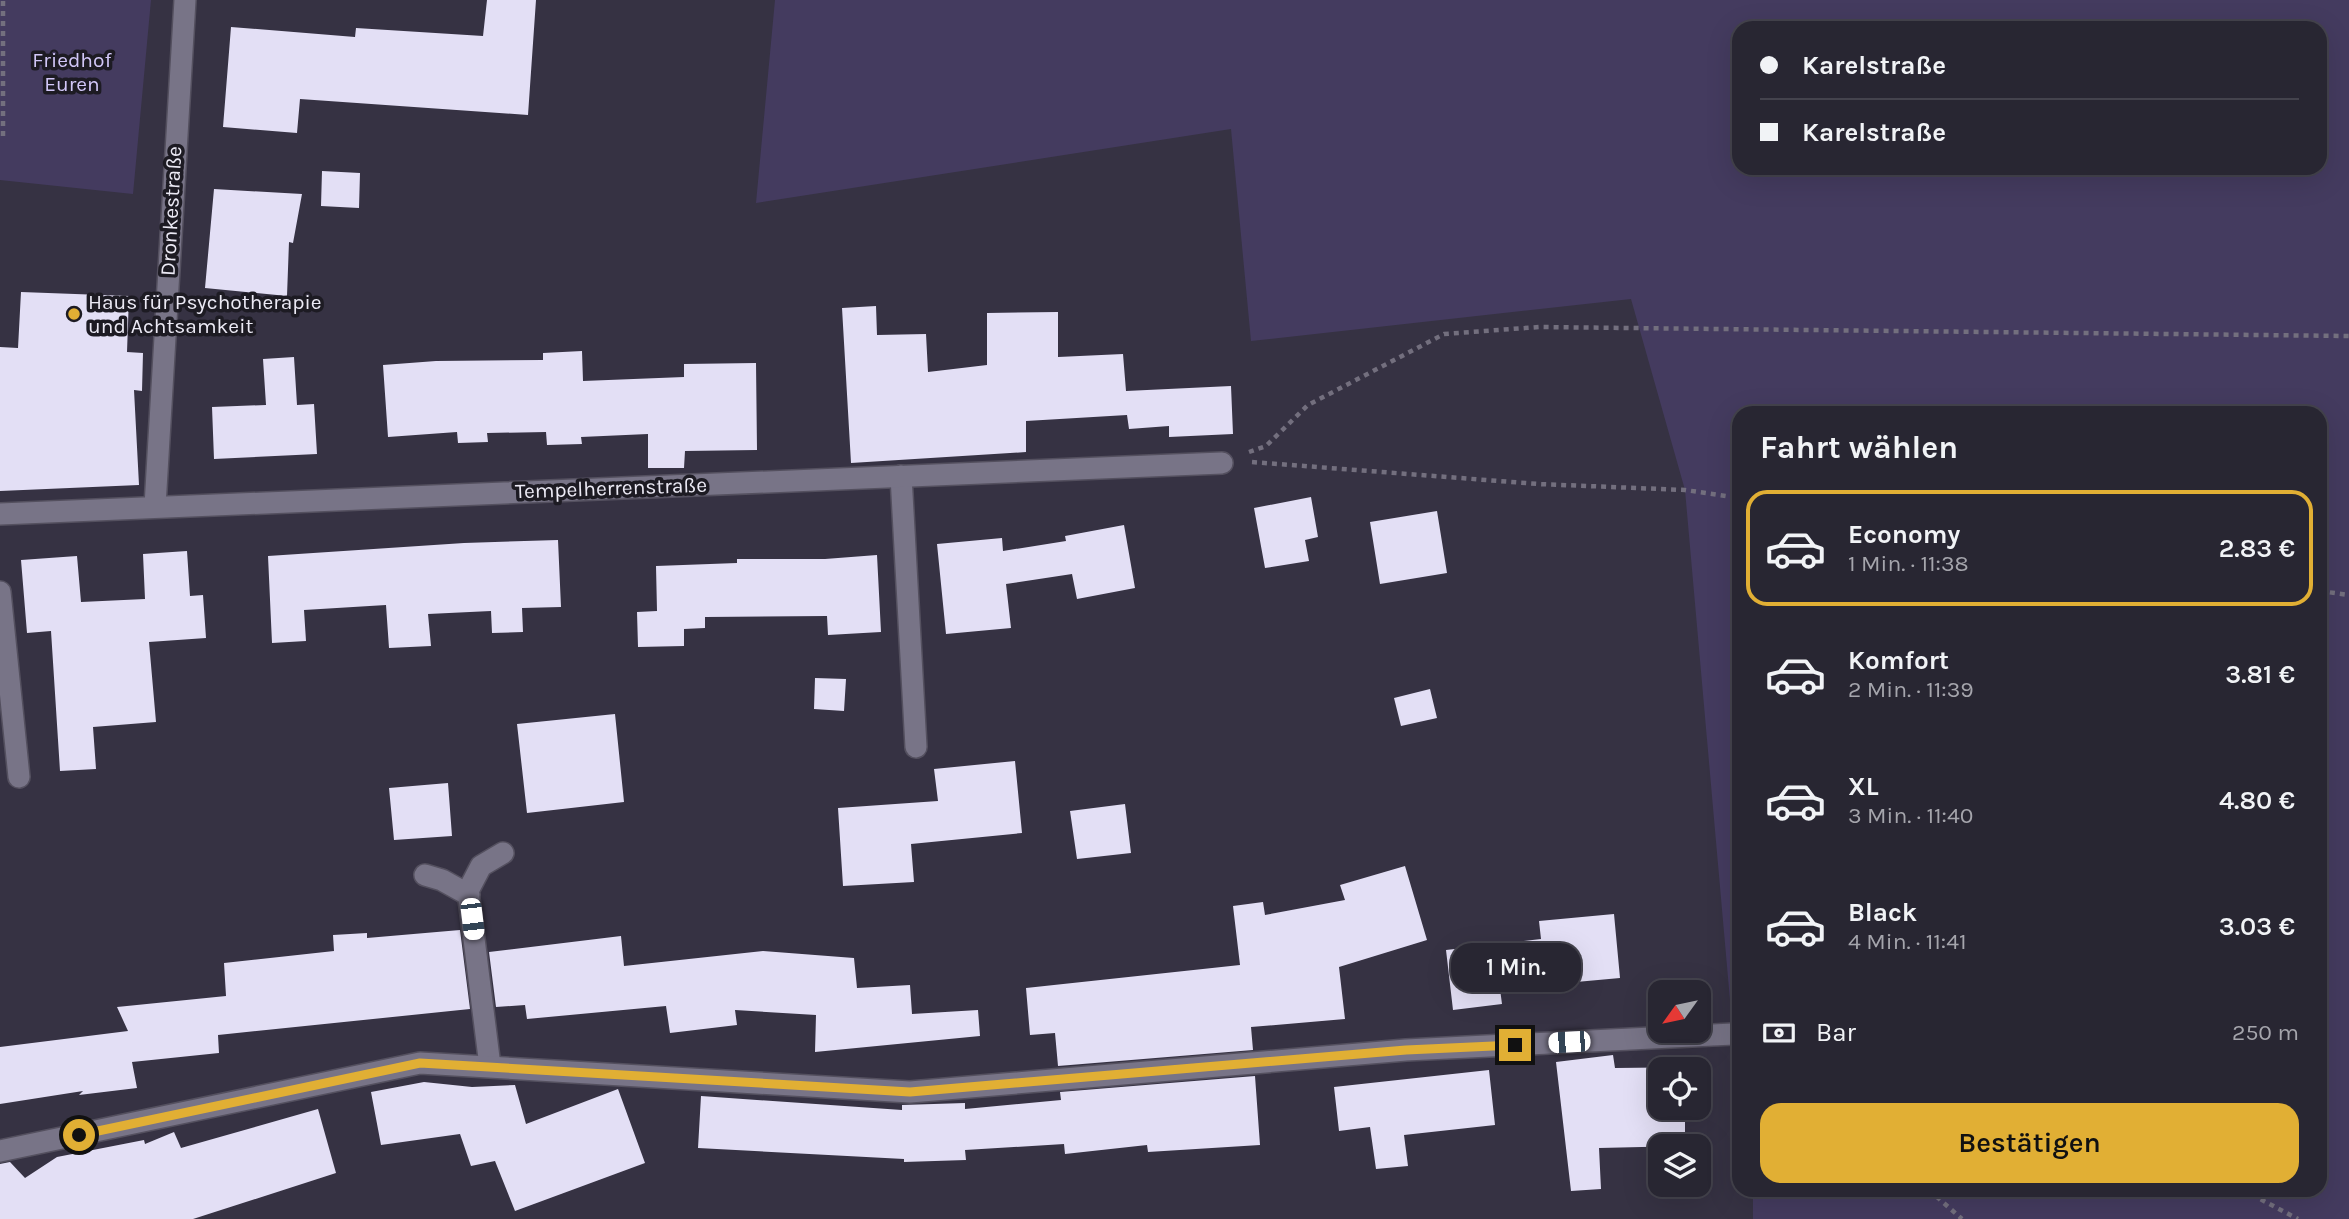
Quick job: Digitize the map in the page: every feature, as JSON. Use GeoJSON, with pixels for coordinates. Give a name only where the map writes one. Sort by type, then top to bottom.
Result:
{"type":"FeatureCollection","features":[{"type":"Feature","properties":{"kind":"street","name":"Dronkestraße"},"geometry":{"type":"LineString","coordinates":[[155,506],[185,0]]}},
{"type":"Feature","properties":{"kind":"street","name":"Tempelherrenstraße"},"geometry":{"type":"LineString","coordinates":[[0,514],[1222,463]]}},
{"type":"Feature","properties":{"kind":"street"},"geometry":{"type":"LineString","coordinates":[[901,476],[916,747]]}},
{"type":"Feature","properties":{"kind":"street"},"geometry":{"type":"LineString","coordinates":[[0,592],[19,777]]}},
{"type":"Feature","properties":{"kind":"street"},"geometry":{"type":"LineString","coordinates":[[490,1066],[469,895],[481,866],[503,853]]}},
{"type":"Feature","properties":{"kind":"street"},"geometry":{"type":"LineString","coordinates":[[425,875],[443,880],[469,895]]}},
{"type":"Feature","properties":{"kind":"street"},"geometry":{"type":"LineString","coordinates":[[0,1151],[420,1063],[910,1092],[1406,1050],[1732,1034]]}},
{"type":"Feature","properties":{"kind":"path"},"geometry":{"type":"LineString","coordinates":[[2,136],[3,0]]}},
{"type":"Feature","properties":{"kind":"path"},"geometry":{"type":"LineString","coordinates":[[1222,463],[1266,446],[1308,405],[1444,334],[1539,327],[2349,337]]}},
{"type":"Feature","properties":{"kind":"path"},"geometry":{"type":"LineString","coordinates":[[1222,463],[1247,462],[1538,484],[1685,490],[1732,497]]}},
{"type":"Feature","properties":{"kind":"path"},"geometry":{"type":"LineString","coordinates":[[2327,592],[2349,595]]}},
{"type":"Feature","properties":{"kind":"path"},"geometry":{"type":"LineString","coordinates":[[1937,1197],[1962,1219]]}},
{"type":"Feature","properties":{"kind":"path"},"geometry":{"type":"LineString","coordinates":[[2256,1197],[2298,1219]]}},
{"type":"Feature","properties":{"kind":"green space","name":"Friedhof Euren"},"geometry":{"type":"Polygon","coordinates":[[[0,0],[151,0],[133,194],[0,180],[0,0]]]}},
{"type":"Feature","properties":{"kind":"green space"},"geometry":{"type":"Polygon","coordinates":[[[775,0],[2349,0],[2349,1219],[1753,1219],[1753,1197],[2327,1197],[2327,406],[1732,406],[1732,1023],[1685,490],[1631,299],[1251,341],[1231,129],[756,203],[775,0]]]}},
{"type":"Feature","properties":{"kind":"building"},"geometry":{"type":"Polygon","coordinates":[[[487,0],[536,0],[528,115],[300,99],[297,133],[223,127],[231,27],[355,37],[356,28],[483,36],[487,0]]]}},
{"type":"Feature","properties":{"kind":"building"},"geometry":{"type":"Polygon","coordinates":[[[322,171],[360,173],[359,208],[321,206],[322,171]]]}},
{"type":"Feature","properties":{"kind":"building"},"geometry":{"type":"Polygon","coordinates":[[[214,189],[302,194],[293,243],[289,242],[287,296],[205,288],[214,189]]]}},
{"type":"Feature","properties":{"kind":"building"},"geometry":{"type":"Polygon","coordinates":[[[21,292],[129,296],[127,352],[143,353],[142,391],[134,390],[139,485],[0,491],[0,347],[18,348],[21,292]]]}},
{"type":"Feature","properties":{"kind":"building"},"geometry":{"type":"Polygon","coordinates":[[[876,306],[877,335],[926,334],[928,372],[987,365],[987,313],[1058,312],[1058,357],[1123,354],[1126,391],[1231,386],[1233,434],[1169,437],[1169,426],[1129,429],[1127,415],[1026,421],[1026,452],[851,463],[842,308],[876,306]]]}},
{"type":"Feature","properties":{"kind":"building"},"geometry":{"type":"Polygon","coordinates":[[[582,351],[583,381],[684,377],[684,364],[756,363],[757,450],[685,451],[684,468],[648,468],[648,434],[581,437],[582,444],[547,445],[546,432],[487,433],[488,442],[458,443],[457,432],[388,437],[383,365],[436,361],[543,360],[543,353],[582,351]]]}},
{"type":"Feature","properties":{"kind":"building"},"geometry":{"type":"Polygon","coordinates":[[[294,357],[297,405],[314,404],[317,454],[214,459],[212,407],[266,405],[263,359],[294,357]]]}},
{"type":"Feature","properties":{"kind":"building"},"geometry":{"type":"Polygon","coordinates":[[[1311,497],[1318,537],[1305,540],[1309,561],[1265,568],[1254,508],[1311,497]]]}},
{"type":"Feature","properties":{"kind":"building"},"geometry":{"type":"Polygon","coordinates":[[[1437,511],[1447,573],[1380,584],[1370,522],[1437,511]]]}},
{"type":"Feature","properties":{"kind":"building"},"geometry":{"type":"Polygon","coordinates":[[[1124,525],[1135,588],[1077,599],[1072,574],[1006,584],[1011,628],[946,634],[937,544],[1002,538],[1003,551],[1066,541],[1065,536],[1124,525]]]}},
{"type":"Feature","properties":{"kind":"building"},"geometry":{"type":"Polygon","coordinates":[[[558,540],[561,607],[522,608],[523,632],[492,633],[491,611],[428,614],[431,646],[389,648],[386,605],[304,610],[306,641],[272,643],[268,556],[464,543],[558,540]]]}},
{"type":"Feature","properties":{"kind":"building"},"geometry":{"type":"Polygon","coordinates":[[[187,551],[190,596],[203,595],[206,638],[149,642],[156,722],[93,727],[96,769],[60,771],[51,631],[27,633],[21,560],[77,556],[81,602],[145,599],[143,554],[187,551]]]}},
{"type":"Feature","properties":{"kind":"building"},"geometry":{"type":"Polygon","coordinates":[[[877,555],[881,632],[828,635],[827,616],[705,617],[705,628],[684,629],[684,646],[638,647],[637,612],[657,611],[656,566],[737,563],[737,559],[825,559],[877,555]]]}},
{"type":"Feature","properties":{"kind":"building"},"geometry":{"type":"Polygon","coordinates":[[[815,678],[846,679],[844,711],[814,709],[815,678]]]}},
{"type":"Feature","properties":{"kind":"building"},"geometry":{"type":"Polygon","coordinates":[[[1430,689],[1437,718],[1401,726],[1394,698],[1430,689]]]}},
{"type":"Feature","properties":{"kind":"building"},"geometry":{"type":"Polygon","coordinates":[[[615,714],[624,802],[527,813],[517,724],[615,714]]]}},
{"type":"Feature","properties":{"kind":"building"},"geometry":{"type":"Polygon","coordinates":[[[1015,761],[1022,833],[911,844],[914,882],[843,886],[838,808],[938,801],[934,769],[1015,761]]]}},
{"type":"Feature","properties":{"kind":"building"},"geometry":{"type":"Polygon","coordinates":[[[448,783],[452,836],[394,840],[389,788],[448,783]]]}},
{"type":"Feature","properties":{"kind":"building"},"geometry":{"type":"Polygon","coordinates":[[[1125,804],[1131,853],[1077,859],[1070,811],[1125,804]]]}},
{"type":"Feature","properties":{"kind":"building"},"geometry":{"type":"Polygon","coordinates":[[[1405,866],[1427,940],[1339,967],[1345,1019],[1251,1027],[1253,1050],[1058,1066],[1055,1033],[1030,1035],[1026,988],[1240,965],[1233,906],[1263,902],[1265,915],[1345,900],[1340,885],[1405,866]]]}},
{"type":"Feature","properties":{"kind":"building"},"geometry":{"type":"Polygon","coordinates":[[[1614,914],[1620,978],[1500,989],[1502,1004],[1453,1010],[1446,950],[1541,939],[1539,921],[1614,914]]]}},
{"type":"Feature","properties":{"kind":"building"},"geometry":{"type":"Polygon","coordinates":[[[460,930],[470,1009],[218,1035],[219,1053],[132,1062],[137,1088],[79,1095],[83,1091],[0,1104],[0,1047],[128,1031],[117,1007],[226,996],[224,963],[334,951],[333,935],[367,933],[367,938],[460,930]]]}},
{"type":"Feature","properties":{"kind":"building"},"geometry":{"type":"Polygon","coordinates":[[[621,936],[624,966],[763,951],[854,958],[857,988],[910,985],[912,1014],[978,1010],[980,1036],[815,1052],[816,1015],[735,1010],[737,1025],[670,1033],[666,1006],[527,1019],[525,1005],[496,1007],[489,952],[621,936]]]}},
{"type":"Feature","properties":{"kind":"building"},"geometry":{"type":"Polygon","coordinates":[[[1613,1055],[1615,1068],[1648,1068],[1648,1120],[1685,1120],[1685,1134],[1648,1134],[1648,1147],[1599,1148],[1601,1189],[1571,1191],[1556,1062],[1613,1055]]]}},
{"type":"Feature","properties":{"kind":"building"},"geometry":{"type":"Polygon","coordinates":[[[1489,1070],[1495,1125],[1404,1135],[1408,1166],[1376,1169],[1370,1127],[1339,1131],[1334,1087],[1489,1070]]]}},
{"type":"Feature","properties":{"kind":"building"},"geometry":{"type":"Polygon","coordinates":[[[1255,1076],[1260,1145],[1148,1152],[1147,1145],[1065,1154],[1064,1144],[965,1150],[966,1160],[904,1162],[904,1159],[698,1148],[701,1096],[902,1110],[902,1105],[965,1103],[965,1109],[1061,1100],[1060,1092],[1255,1076]]]}},
{"type":"Feature","properties":{"kind":"building"},"geometry":{"type":"Polygon","coordinates":[[[424,1082],[472,1087],[515,1085],[526,1124],[618,1089],[645,1163],[515,1211],[495,1161],[471,1166],[460,1134],[381,1145],[371,1092],[424,1082]]]}},
{"type":"Feature","properties":{"kind":"building"},"geometry":{"type":"Polygon","coordinates":[[[318,1109],[336,1173],[193,1219],[0,1219],[0,1164],[10,1162],[25,1178],[57,1157],[144,1140],[145,1144],[174,1132],[181,1148],[318,1109]]]}},
{"type":"Feature","properties":{"kind":"place","name":"Haus für Psychotherapie und Achtsamkeit"},"geometry":{"type":"Point","coordinates":[74,314]}},
{"type":"Feature","properties":{"kind":"route"},"geometry":{"type":"LineString","coordinates":[[79,1135],[420,1063],[910,1092],[1406,1050],[1515,1045]]}}]}
